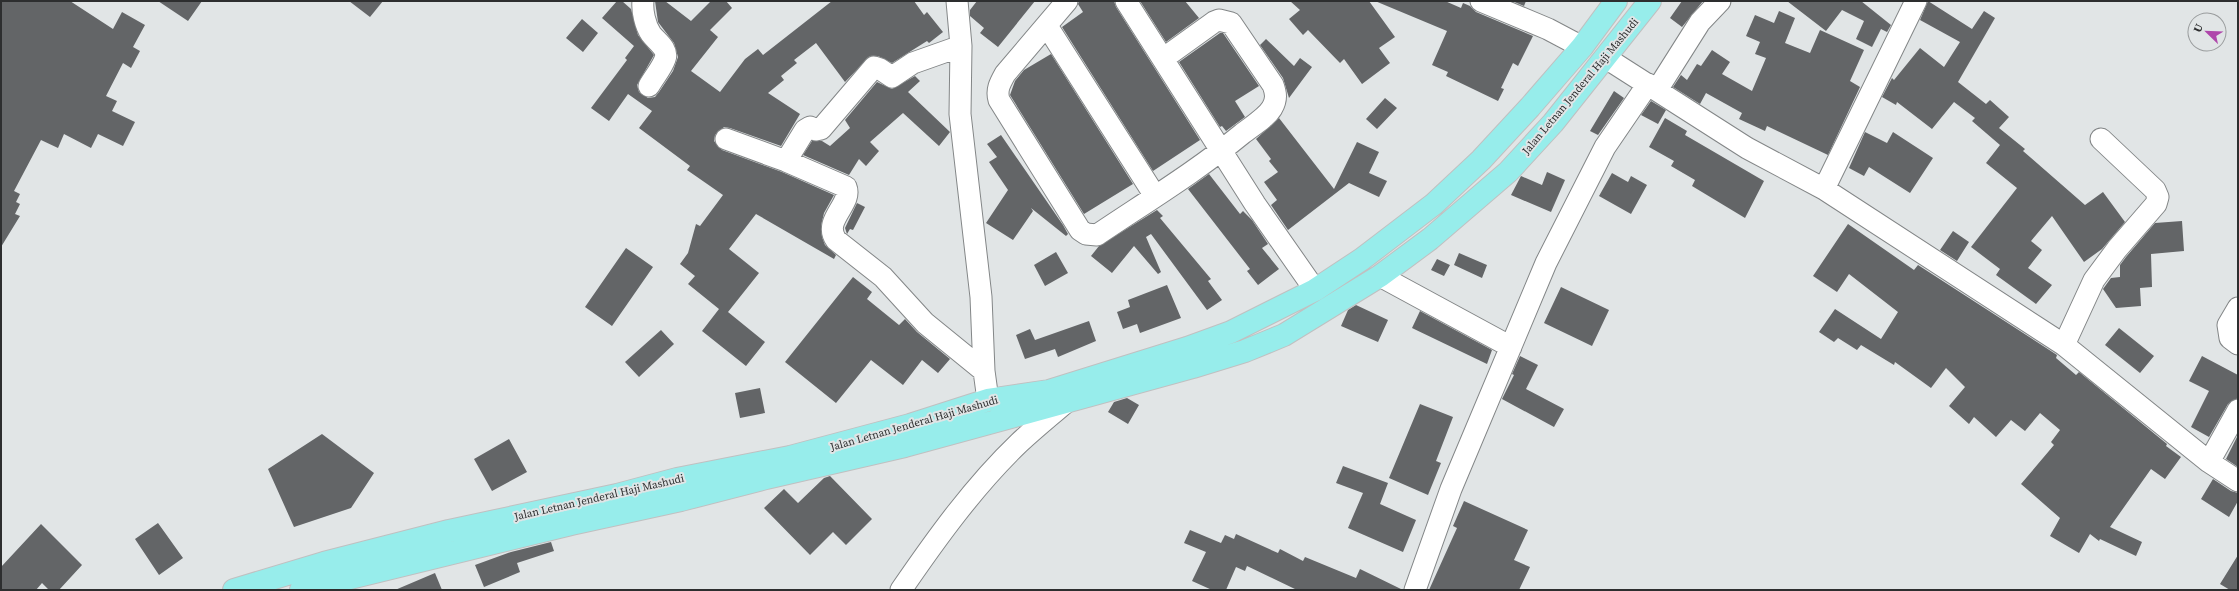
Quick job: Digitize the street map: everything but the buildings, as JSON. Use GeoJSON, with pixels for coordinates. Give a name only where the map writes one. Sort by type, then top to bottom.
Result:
{"type":"FeatureCollection","features":[{"type":"Feature","properties":{"kind":"main road","name":"Jalan Letnan Jenderal Haji Mashudi"},"geometry":{"type":"LineString","coordinates":[[234,590],[324,563],[494,521],[617,495],[677,479],[790,457],[910,425],[988,400],[1049,391],[1187,348],[1231,332],[1315,290],[1362,259],[1434,204],[1481,160],[1530,107],[1582,47],[1616,1]]}},
{"type":"Feature","properties":{"kind":"main road","name":"Jalan Letnan Jenderal Haji Mashudi"},"geometry":{"type":"LineString","coordinates":[[300,590],[571,524],[897,448],[1193,367],[1284,335],[1380,276],[1430,239],[1508,172],[1553,123],[1650,1]]}},
{"type":"Feature","properties":{"kind":"main road"},"geometry":{"type":"LineString","coordinates":[[1530,107],[1553,123]]}},
{"type":"Feature","properties":{"kind":"main road"},"geometry":{"type":"LineString","coordinates":[[494,521],[498,543]]}},
{"type":"Feature","properties":{"kind":"street"},"geometry":{"type":"LineString","coordinates":[[643,1],[642,9],[651,33],[660,43],[666,54],[666,59],[649,86]]}},
{"type":"Feature","properties":{"kind":"street"},"geometry":{"type":"LineString","coordinates":[[957,1],[961,46],[960,114],[972,203],[981,297],[984,371],[988,400]]}},
{"type":"Feature","properties":{"kind":"street"},"geometry":{"type":"LineString","coordinates":[[1067,1],[1005,74],[997,93],[999,100],[1080,230],[1086,234],[1097,235],[1222,151],[1271,109],[1275,101],[1276,93],[1273,85],[1235,27],[1225,21],[1214,22],[1164,58]]}},
{"type":"Feature","properties":{"kind":"street"},"geometry":{"type":"LineString","coordinates":[[1126,1],[1164,58],[1255,204],[1315,290]]}},
{"type":"Feature","properties":{"kind":"street"},"geometry":{"type":"LineString","coordinates":[[1482,1],[1548,29],[1582,47]]}},
{"type":"Feature","properties":{"kind":"street"},"geometry":{"type":"LineString","coordinates":[[1415,590],[1451,489],[1546,263],[1605,147],[1653,87],[1700,22],[1720,1]]}},
{"type":"Feature","properties":{"kind":"street"},"geometry":{"type":"LineString","coordinates":[[1824,190],[1916,1]]}},
{"type":"Feature","properties":{"kind":"street"},"geometry":{"type":"LineString","coordinates":[[1047,26],[1155,196]]}},
{"type":"Feature","properties":{"kind":"street"},"geometry":{"type":"LineString","coordinates":[[786,161],[805,130],[810,127],[816,130],[821,129],[874,67],[892,77],[913,63],[961,46]]}},
{"type":"Feature","properties":{"kind":"street"},"geometry":{"type":"LineString","coordinates":[[1606,58],[1747,148],[1824,190],[2064,345],[2209,462],[2238,481]]}},
{"type":"Feature","properties":{"kind":"street"},"geometry":{"type":"LineString","coordinates":[[2064,345],[2094,280],[2117,249],[2156,204],[2158,197],[2155,190],[2101,138]]}},
{"type":"Feature","properties":{"kind":"street"},"geometry":{"type":"LineString","coordinates":[[726,139],[786,161],[846,187],[847,194],[832,226],[832,235],[836,240],[883,277],[925,322],[984,371]]}},
{"type":"Feature","properties":{"kind":"street"},"geometry":{"type":"LineString","coordinates":[[1380,276],[1511,347]]}},
{"type":"Feature","properties":{"kind":"street"},"geometry":{"type":"LineString","coordinates":[[2238,308],[2228,325],[2230,338],[2238,344]]}},
{"type":"Feature","properties":{"kind":"street"},"geometry":{"type":"LineString","coordinates":[[901,590],[926,553],[980,485],[1019,443],[1065,403]]}},
{"type":"Feature","properties":{"kind":"street"},"geometry":{"type":"LineString","coordinates":[[2209,462],[2238,410]]}}]}
